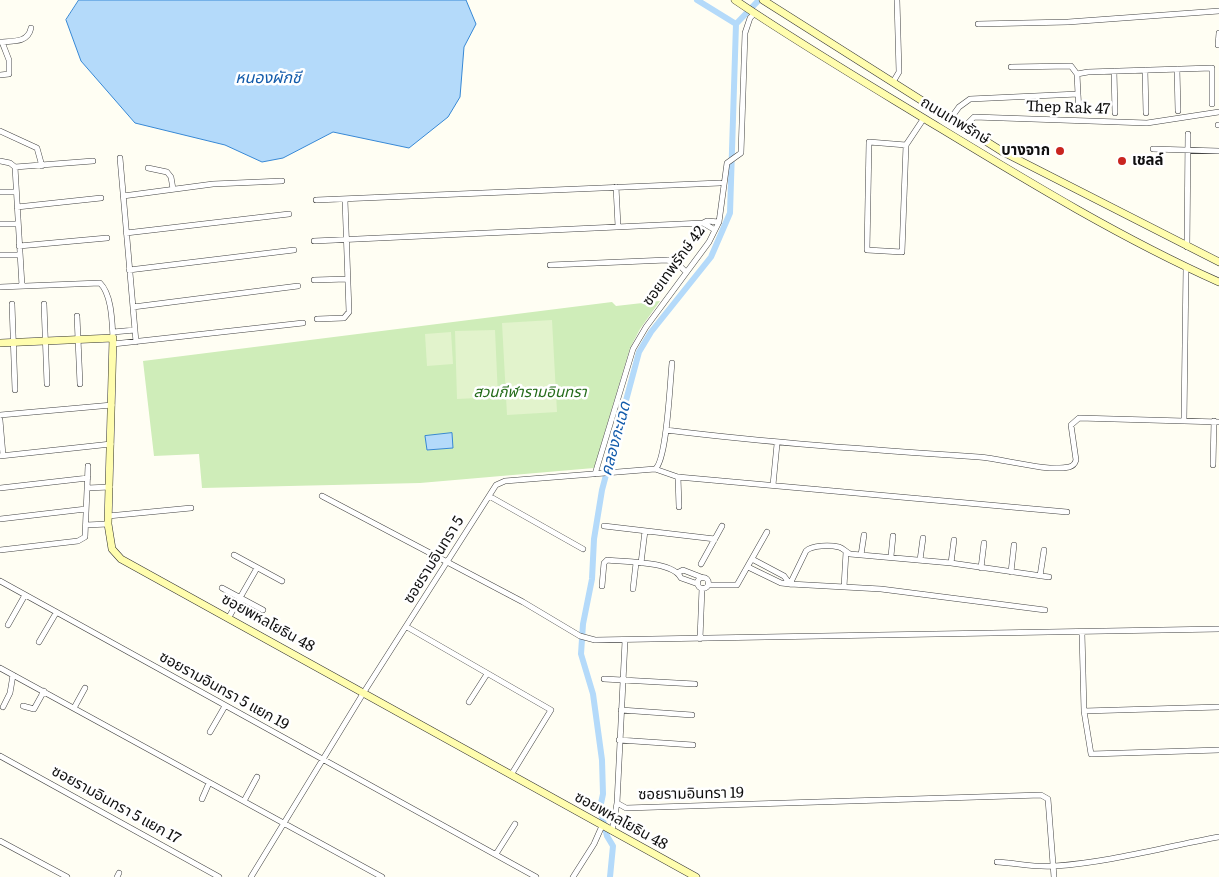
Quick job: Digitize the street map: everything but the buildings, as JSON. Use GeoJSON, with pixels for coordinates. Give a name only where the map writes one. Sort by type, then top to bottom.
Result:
{"type":"FeatureCollection","features":[{"type":"Feature","properties":{"kind":"main road","name":"ถนนเทพรักษ์"},"geometry":{"type":"LineString","coordinates":[[735,0],[997,163],[1186,268],[1219,282]]}},
{"type":"Feature","properties":{"kind":"main road","name":"ถนนเทพรักษ์"},"geometry":{"type":"LineString","coordinates":[[763,0],[1003,152],[1219,262]]}},
{"type":"Feature","properties":{"kind":"main road"},"geometry":{"type":"LineString","coordinates":[[0,343],[113,338]]}},
{"type":"Feature","properties":{"kind":"main road","name":"ซอยพหลโยธิน 48"},"geometry":{"type":"LineString","coordinates":[[113,338],[112,444],[108,520],[112,549],[121,559],[229,617],[696,877]]}},
{"type":"Feature","properties":{"kind":"street"},"geometry":{"type":"LineString","coordinates":[[893,82],[899,72],[898,0]]}},
{"type":"Feature","properties":{"kind":"street"},"geometry":{"type":"LineString","coordinates":[[978,24],[1068,22],[1219,11]]}},
{"type":"Feature","properties":{"kind":"street","name":"ซอยเทพรักษ์ 42"},"geometry":{"type":"LineString","coordinates":[[594,474],[633,349],[646,327],[719,222],[723,205],[726,165],[730,159],[738,155],[742,147],[745,33],[754,12]]}},
{"type":"Feature","properties":{"kind":"street"},"geometry":{"type":"LineString","coordinates":[[0,75],[10,74],[11,69],[1,42],[26,38],[29,36],[31,28]]}},
{"type":"Feature","properties":{"kind":"street"},"geometry":{"type":"LineString","coordinates":[[1218,45],[1219,33]]}},
{"type":"Feature","properties":{"kind":"street"},"geometry":{"type":"LineString","coordinates":[[1011,67],[1071,66],[1077,74],[1079,111]]}},
{"type":"Feature","properties":{"kind":"street"},"geometry":{"type":"LineString","coordinates":[[1077,74],[1212,68],[1212,104]]}},
{"type":"Feature","properties":{"kind":"street"},"geometry":{"type":"LineString","coordinates":[[1177,69],[1178,111]]}},
{"type":"Feature","properties":{"kind":"street"},"geometry":{"type":"LineString","coordinates":[[1145,70],[1146,113]]}},
{"type":"Feature","properties":{"kind":"street"},"geometry":{"type":"LineString","coordinates":[[1114,71],[1115,113]]}},
{"type":"Feature","properties":{"kind":"street"},"geometry":{"type":"LineString","coordinates":[[951,118],[970,99],[1078,94]]}},
{"type":"Feature","properties":{"kind":"street","name":"Thep Rak 47"},"geometry":{"type":"LineString","coordinates":[[964,128],[974,117],[1147,123],[1219,112]]}},
{"type":"Feature","properties":{"kind":"street"},"geometry":{"type":"LineString","coordinates":[[906,145],[869,142],[867,250],[902,252],[906,145],[924,118]]}},
{"type":"Feature","properties":{"kind":"street"},"geometry":{"type":"LineString","coordinates":[[0,131],[37,148],[40,152],[42,166]]}},
{"type":"Feature","properties":{"kind":"street"},"geometry":{"type":"LineString","coordinates":[[1187,247],[1188,134]]}},
{"type":"Feature","properties":{"kind":"street"},"geometry":{"type":"LineString","coordinates":[[1153,149],[1219,151]]}},
{"type":"Feature","properties":{"kind":"street"},"geometry":{"type":"LineString","coordinates":[[120,158],[136,342]]}},
{"type":"Feature","properties":{"kind":"street"},"geometry":{"type":"LineString","coordinates":[[0,160],[10,163],[15,167],[93,161]]}},
{"type":"Feature","properties":{"kind":"street"},"geometry":{"type":"LineString","coordinates":[[15,167],[22,286]]}},
{"type":"Feature","properties":{"kind":"street"},"geometry":{"type":"LineString","coordinates":[[148,168],[167,172],[171,177],[173,189]]}},
{"type":"Feature","properties":{"kind":"street"},"geometry":{"type":"LineString","coordinates":[[123,196],[232,183],[282,181]]}},
{"type":"Feature","properties":{"kind":"street"},"geometry":{"type":"LineString","coordinates":[[316,200],[720,184]]}},
{"type":"Feature","properties":{"kind":"street"},"geometry":{"type":"LineString","coordinates":[[616,188],[618,226]]}},
{"type":"Feature","properties":{"kind":"street"},"geometry":{"type":"LineString","coordinates":[[0,192],[16,192]]}},
{"type":"Feature","properties":{"kind":"street"},"geometry":{"type":"LineString","coordinates":[[16,207],[101,198]]}},
{"type":"Feature","properties":{"kind":"street"},"geometry":{"type":"LineString","coordinates":[[317,319],[348,316],[344,200]]}},
{"type":"Feature","properties":{"kind":"street"},"geometry":{"type":"LineString","coordinates":[[126,233],[289,214]]}},
{"type":"Feature","properties":{"kind":"street"},"geometry":{"type":"LineString","coordinates":[[314,241],[703,223],[711,220],[719,222]]}},
{"type":"Feature","properties":{"kind":"street"},"geometry":{"type":"LineString","coordinates":[[703,223],[715,230]]}},
{"type":"Feature","properties":{"kind":"street"},"geometry":{"type":"LineString","coordinates":[[0,224],[17,224]]}},
{"type":"Feature","properties":{"kind":"street"},"geometry":{"type":"LineString","coordinates":[[19,246],[107,238]]}},
{"type":"Feature","properties":{"kind":"street"},"geometry":{"type":"LineString","coordinates":[[129,270],[294,250]]}},
{"type":"Feature","properties":{"kind":"street"},"geometry":{"type":"LineString","coordinates":[[0,255],[20,255]]}},
{"type":"Feature","properties":{"kind":"street"},"geometry":{"type":"LineString","coordinates":[[550,265],[666,260],[676,263],[686,272]]}},
{"type":"Feature","properties":{"kind":"street"},"geometry":{"type":"LineString","coordinates":[[1184,420],[1186,268]]}},
{"type":"Feature","properties":{"kind":"street"},"geometry":{"type":"LineString","coordinates":[[314,280],[347,279]]}},
{"type":"Feature","properties":{"kind":"street"},"geometry":{"type":"LineString","coordinates":[[0,287],[100,283],[105,288],[107,296],[113,338]]}},
{"type":"Feature","properties":{"kind":"street"},"geometry":{"type":"LineString","coordinates":[[133,307],[298,286]]}},
{"type":"Feature","properties":{"kind":"street"},"geometry":{"type":"LineString","coordinates":[[12,304],[15,390]]}},
{"type":"Feature","properties":{"kind":"street"},"geometry":{"type":"LineString","coordinates":[[44,304],[47,384]]}},
{"type":"Feature","properties":{"kind":"street"},"geometry":{"type":"LineString","coordinates":[[77,316],[80,384]]}},
{"type":"Feature","properties":{"kind":"street"},"geometry":{"type":"LineString","coordinates":[[113,338],[136,342],[303,323]]}},
{"type":"Feature","properties":{"kind":"street"},"geometry":{"type":"LineString","coordinates":[[113,338],[135,330]]}},
{"type":"Feature","properties":{"kind":"street"},"geometry":{"type":"LineString","coordinates":[[672,363],[662,460],[655,469],[668,475],[1067,512]]}},
{"type":"Feature","properties":{"kind":"street"},"geometry":{"type":"LineString","coordinates":[[0,415],[113,405]]}},
{"type":"Feature","properties":{"kind":"street"},"geometry":{"type":"LineString","coordinates":[[666,430],[777,444],[982,457],[1035,466],[1068,468],[1075,464],[1076,460],[1071,425],[1074,420],[1079,418],[1216,422],[1213,465]]}},
{"type":"Feature","properties":{"kind":"street"},"geometry":{"type":"LineString","coordinates":[[0,420],[2,455],[112,444]]}},
{"type":"Feature","properties":{"kind":"street"},"geometry":{"type":"LineString","coordinates":[[773,485],[777,444]]}},
{"type":"Feature","properties":{"kind":"street"},"geometry":{"type":"LineString","coordinates":[[0,550],[78,541],[86,535],[88,466]]}},
{"type":"Feature","properties":{"kind":"street","name":"ซอยรามอินทรา 5"},"geometry":{"type":"LineString","coordinates":[[251,877],[364,692],[499,482],[655,469]]}},
{"type":"Feature","properties":{"kind":"street"},"geometry":{"type":"LineString","coordinates":[[678,477],[679,507]]}},
{"type":"Feature","properties":{"kind":"street"},"geometry":{"type":"LineString","coordinates":[[0,488],[88,478]]}},
{"type":"Feature","properties":{"kind":"street"},"geometry":{"type":"LineString","coordinates":[[87,488],[110,487]]}},
{"type":"Feature","properties":{"kind":"street"},"geometry":{"type":"LineString","coordinates":[[322,496],[523,602],[588,639],[625,641],[700,640],[1219,629]]}},
{"type":"Feature","properties":{"kind":"street"},"geometry":{"type":"LineString","coordinates":[[489,496],[583,548]]}},
{"type":"Feature","properties":{"kind":"street"},"geometry":{"type":"LineString","coordinates":[[86,525],[191,508]]}},
{"type":"Feature","properties":{"kind":"street"},"geometry":{"type":"LineString","coordinates":[[0,519],[86,509]]}},
{"type":"Feature","properties":{"kind":"street"},"geometry":{"type":"LineString","coordinates":[[604,526],[715,539]]}},
{"type":"Feature","properties":{"kind":"street"},"geometry":{"type":"LineString","coordinates":[[701,564],[722,526]]}},
{"type":"Feature","properties":{"kind":"street"},"geometry":{"type":"LineString","coordinates":[[633,588],[645,531]]}},
{"type":"Feature","properties":{"kind":"street"},"geometry":{"type":"LineString","coordinates":[[602,586],[605,561],[669,566],[679,572],[681,578],[700,586],[737,586],[767,532]]}},
{"type":"Feature","properties":{"kind":"street"},"geometry":{"type":"LineString","coordinates":[[861,555],[864,535]]}},
{"type":"Feature","properties":{"kind":"street"},"geometry":{"type":"LineString","coordinates":[[890,556],[893,536]]}},
{"type":"Feature","properties":{"kind":"street"},"geometry":{"type":"LineString","coordinates":[[920,560],[923,538]]}},
{"type":"Feature","properties":{"kind":"street"},"geometry":{"type":"LineString","coordinates":[[951,563],[954,540]]}},
{"type":"Feature","properties":{"kind":"street"},"geometry":{"type":"LineString","coordinates":[[981,568],[984,543]]}},
{"type":"Feature","properties":{"kind":"street"},"geometry":{"type":"LineString","coordinates":[[1011,572],[1014,545]]}},
{"type":"Feature","properties":{"kind":"street"},"geometry":{"type":"LineString","coordinates":[[790,584],[810,547],[838,547],[846,552],[861,555],[890,556],[951,563],[1049,578]]}},
{"type":"Feature","properties":{"kind":"street"},"geometry":{"type":"LineString","coordinates":[[1040,576],[1044,550]]}},
{"type":"Feature","properties":{"kind":"street"},"geometry":{"type":"LineString","coordinates":[[844,587],[846,552]]}},
{"type":"Feature","properties":{"kind":"street"},"geometry":{"type":"LineString","coordinates":[[234,555],[282,581]]}},
{"type":"Feature","properties":{"kind":"street"},"geometry":{"type":"LineString","coordinates":[[752,559],[784,576],[790,584]]}},
{"type":"Feature","properties":{"kind":"street"},"geometry":{"type":"LineString","coordinates":[[748,567],[780,583],[924,593],[1045,610]]}},
{"type":"Feature","properties":{"kind":"street"},"geometry":{"type":"LineString","coordinates":[[229,617],[257,568]]}},
{"type":"Feature","properties":{"kind":"street"},"geometry":{"type":"LineString","coordinates":[[679,572],[683,570],[708,580],[708,585]]}},
{"type":"Feature","properties":{"kind":"street"},"geometry":{"type":"LineString","coordinates":[[700,640],[701,578]]}},
{"type":"Feature","properties":{"kind":"street","name":"ซอยรามอินทรา 5 แยก 19"},"geometry":{"type":"LineString","coordinates":[[0,581],[536,877]]}},
{"type":"Feature","properties":{"kind":"street"},"geometry":{"type":"LineString","coordinates":[[222,588],[262,610]]}},
{"type":"Feature","properties":{"kind":"street"},"geometry":{"type":"LineString","coordinates":[[8,626],[25,596]]}},
{"type":"Feature","properties":{"kind":"street"},"geometry":{"type":"LineString","coordinates":[[39,642],[56,613]]}},
{"type":"Feature","properties":{"kind":"street"},"geometry":{"type":"LineString","coordinates":[[407,627],[551,710],[511,775]]}},
{"type":"Feature","properties":{"kind":"street"},"geometry":{"type":"LineString","coordinates":[[1082,633],[1084,711],[1090,754],[1219,750]]}},
{"type":"Feature","properties":{"kind":"street","name":"ซอยรามอินทรา 19"},"geometry":{"type":"LineString","coordinates":[[625,641],[617,803],[626,808],[839,803],[1041,795],[1048,800],[1053,867]]}},
{"type":"Feature","properties":{"kind":"street"},"geometry":{"type":"LineString","coordinates":[[0,668],[382,877]]}},
{"type":"Feature","properties":{"kind":"street"},"geometry":{"type":"LineString","coordinates":[[2,707],[10,693],[13,674]]}},
{"type":"Feature","properties":{"kind":"street"},"geometry":{"type":"LineString","coordinates":[[470,702],[487,674]]}},
{"type":"Feature","properties":{"kind":"street"},"geometry":{"type":"LineString","coordinates":[[604,679],[695,684]]}},
{"type":"Feature","properties":{"kind":"street"},"geometry":{"type":"LineString","coordinates":[[74,708],[86,688]]}},
{"type":"Feature","properties":{"kind":"street"},"geometry":{"type":"LineString","coordinates":[[23,706],[34,709],[44,692]]}},
{"type":"Feature","properties":{"kind":"street"},"geometry":{"type":"LineString","coordinates":[[210,732],[225,706]]}},
{"type":"Feature","properties":{"kind":"street"},"geometry":{"type":"LineString","coordinates":[[1084,711],[1219,707]]}},
{"type":"Feature","properties":{"kind":"street"},"geometry":{"type":"LineString","coordinates":[[621,710],[692,715]]}},
{"type":"Feature","properties":{"kind":"street"},"geometry":{"type":"LineString","coordinates":[[619,740],[693,745]]}},
{"type":"Feature","properties":{"kind":"street","name":"ซอยรามอินทรา 5 แยก 17"},"geometry":{"type":"LineString","coordinates":[[0,756],[220,877]]}},
{"type":"Feature","properties":{"kind":"street"},"geometry":{"type":"LineString","coordinates":[[244,802],[257,777]]}},
{"type":"Feature","properties":{"kind":"street"},"geometry":{"type":"LineString","coordinates":[[202,799],[209,783]]}},
{"type":"Feature","properties":{"kind":"street"},"geometry":{"type":"LineString","coordinates":[[612,831],[617,803]]}},
{"type":"Feature","properties":{"kind":"street"},"geometry":{"type":"LineString","coordinates":[[496,854],[516,824]]}},
{"type":"Feature","properties":{"kind":"street"},"geometry":{"type":"LineString","coordinates":[[573,877],[594,844],[602,826]]}},
{"type":"Feature","properties":{"kind":"street"},"geometry":{"type":"LineString","coordinates":[[997,862],[1053,867],[1129,858],[1154,849],[1219,837]]}},
{"type":"Feature","properties":{"kind":"street"},"geometry":{"type":"LineString","coordinates":[[0,841],[67,877]]}},
{"type":"Feature","properties":{"kind":"street"},"geometry":{"type":"LineString","coordinates":[[1053,867],[1054,877]]}},
{"type":"Feature","properties":{"kind":"green space","name":"สวนกีฬารามอินทรา"},"geometry":{"type":"Polygon","coordinates":[[[660,301],[640,329],[630,348],[594,468],[420,483],[202,488],[199,454],[154,456],[143,361],[612,302],[616,306],[660,301]]]}},
{"type":"Feature","properties":{"kind":"green space"},"geometry":{"type":"Polygon","coordinates":[[[552,320],[557,412],[507,415],[502,323],[552,320]]]}},
{"type":"Feature","properties":{"kind":"green space"},"geometry":{"type":"Polygon","coordinates":[[[495,330],[498,397],[457,399],[455,331],[495,330]]]}},
{"type":"Feature","properties":{"kind":"green space"},"geometry":{"type":"Polygon","coordinates":[[[451,332],[453,364],[427,366],[425,334],[451,332]]]}},
{"type":"Feature","properties":{"kind":"water","name":"หนองผักชี"},"geometry":{"type":"Polygon","coordinates":[[[79,0],[466,0],[476,24],[464,47],[460,97],[448,117],[409,148],[333,132],[283,158],[262,162],[225,145],[135,123],[81,61],[66,20],[79,0]]]}},
{"type":"Feature","properties":{"kind":"water"},"geometry":{"type":"Polygon","coordinates":[[[452,433],[453,448],[427,450],[425,436],[452,433]]]}},
{"type":"Feature","properties":{"kind":"waterway"},"geometry":{"type":"LineString","coordinates":[[697,0],[736,24],[759,0]]}},
{"type":"Feature","properties":{"kind":"waterway","name":"คลองกะเฉด"},"geometry":{"type":"LineString","coordinates":[[610,877],[613,846],[607,836],[600,808],[603,794],[602,760],[593,694],[581,654],[583,624],[592,579],[594,539],[602,490],[639,352],[651,332],[711,257],[730,213],[736,24]]}},
{"type":"Feature","properties":{"kind":"place","name":"บางจาก"},"geometry":{"type":"Point","coordinates":[1060,151]}},
{"type":"Feature","properties":{"kind":"place","name":"เชลล์"},"geometry":{"type":"Point","coordinates":[1122,161]}}]}
